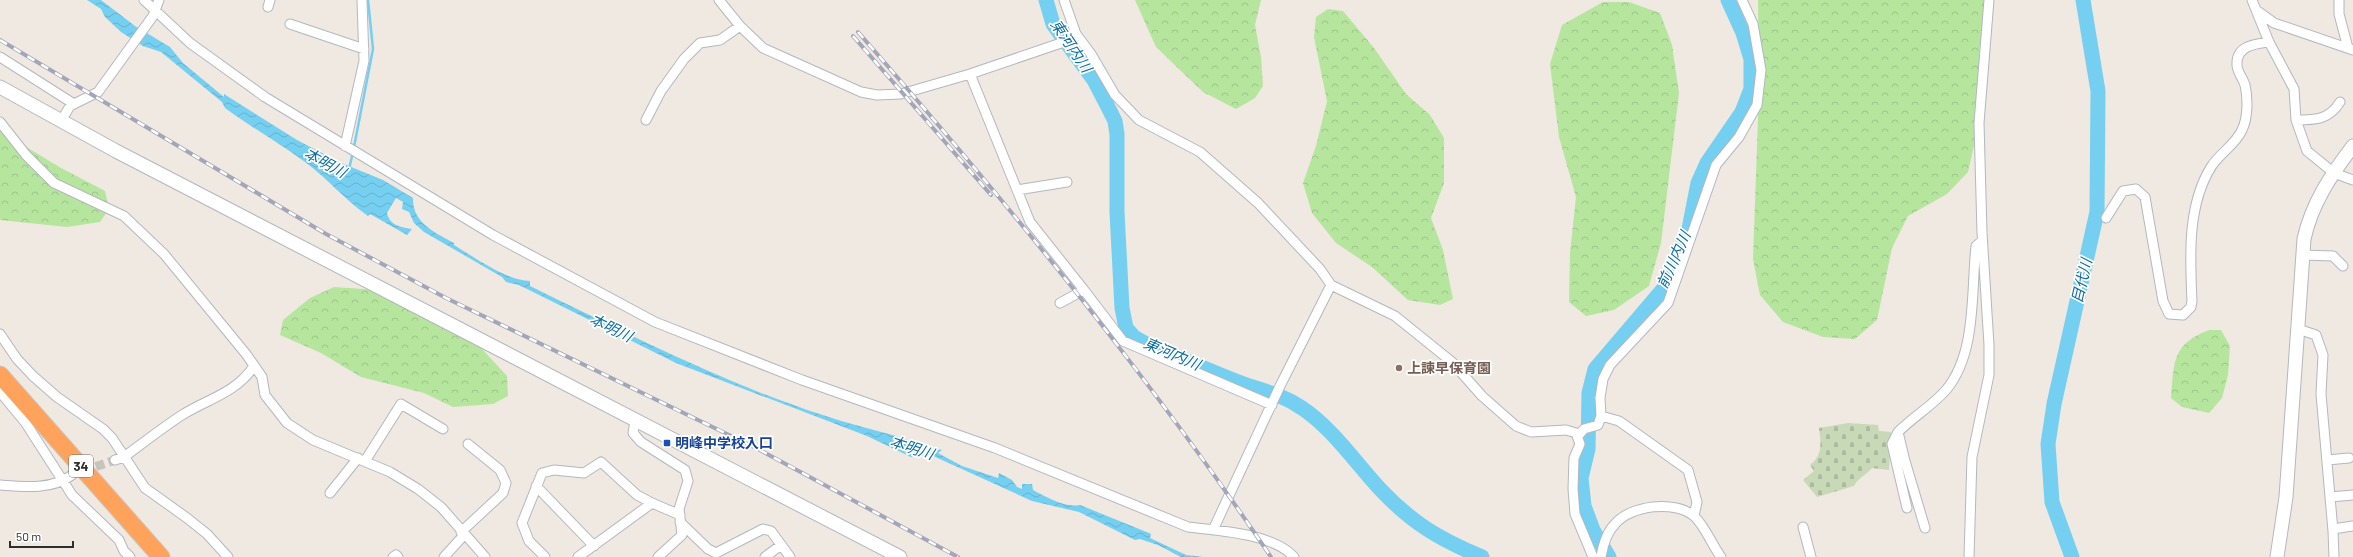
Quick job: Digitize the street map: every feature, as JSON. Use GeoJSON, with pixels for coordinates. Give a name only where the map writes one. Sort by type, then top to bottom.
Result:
{"type":"FeatureCollection","features":[{"type":"Feature","properties":{"kind":"highway","name":"34"},"geometry":{"type":"LineString","coordinates":[[0,375],[161,557]]}},
{"type":"Feature","properties":{"kind":"street"},"geometry":{"type":"LineString","coordinates":[[144,0],[154,13],[190,43],[265,97],[493,235],[655,322],[802,380],[995,448],[1188,527],[1213,530],[1274,543],[1288,551],[1294,557]]}},
{"type":"Feature","properties":{"kind":"street"},"geometry":{"type":"LineString","coordinates":[[61,121],[74,104],[98,92],[125,57],[154,13],[160,0]]}},
{"type":"Feature","properties":{"kind":"street"},"geometry":{"type":"LineString","coordinates":[[347,147],[364,61],[362,0]]}},
{"type":"Feature","properties":{"kind":"street"},"geometry":{"type":"LineString","coordinates":[[719,0],[740,26],[763,48],[861,92],[877,95],[902,94],[970,74],[1061,43],[1075,34]]}},
{"type":"Feature","properties":{"kind":"street"},"geometry":{"type":"LineString","coordinates":[[1064,0],[1075,34],[1091,54],[1115,94],[1139,120],[1200,152],[1258,203],[1315,263],[1331,285],[1396,316],[1452,362],[1482,396],[1516,426],[1531,432],[1566,430],[1581,432],[1598,425],[1601,416],[1600,398],[1603,379],[1610,365],[1668,303],[1716,164],[1739,137],[1757,104],[1761,70],[1753,24],[1742,0]]}},
{"type":"Feature","properties":{"kind":"street"},"geometry":{"type":"LineString","coordinates":[[1969,557],[1972,457],[1989,375],[1989,344],[1982,241],[1979,123],[1989,0]]}},
{"type":"Feature","properties":{"kind":"street"},"geometry":{"type":"LineString","coordinates":[[2252,0],[2269,42],[2294,89],[2296,120],[2307,151],[2334,173],[2353,180]]}},
{"type":"Feature","properties":{"kind":"street"},"geometry":{"type":"LineString","coordinates":[[2339,0],[2339,14],[2350,49]]}},
{"type":"Feature","properties":{"kind":"street"},"geometry":{"type":"LineString","coordinates":[[2256,10],[2274,23],[2350,49]]}},
{"type":"Feature","properties":{"kind":"street"},"geometry":{"type":"LineString","coordinates":[[290,24],[364,49]]}},
{"type":"Feature","properties":{"kind":"street"},"geometry":{"type":"LineString","coordinates":[[646,120],[661,91],[684,59],[700,43],[720,40],[740,26]]}},
{"type":"Feature","properties":{"kind":"street"},"geometry":{"type":"LineString","coordinates":[[2106,218],[2123,191],[2136,189],[2145,197],[2163,301],[2169,314],[2183,315],[2192,308],[2190,256],[2197,196],[2211,167],[2242,131],[2246,113],[2245,85],[2237,66],[2238,55],[2249,45],[2269,42]]}},
{"type":"Feature","properties":{"kind":"street"},"geometry":{"type":"LineString","coordinates":[[0,57],[74,104]]}},
{"type":"Feature","properties":{"kind":"street"},"geometry":{"type":"LineString","coordinates":[[970,74],[1030,222],[1123,341],[1273,401]]}},
{"type":"Feature","properties":{"kind":"street"},"geometry":{"type":"LineString","coordinates":[[0,87],[61,121],[635,421],[900,557]]}},
{"type":"Feature","properties":{"kind":"street"},"geometry":{"type":"LineString","coordinates":[[2296,120],[2318,120],[2335,110],[2340,102]]}},
{"type":"Feature","properties":{"kind":"street"},"geometry":{"type":"LineString","coordinates":[[0,122],[26,155],[54,183],[124,216],[164,254],[254,366],[262,377],[265,395],[287,423],[313,440],[390,472],[418,489],[441,508],[485,557]]}},
{"type":"Feature","properties":{"kind":"street"},"geometry":{"type":"LineString","coordinates":[[2277,557],[2286,497],[2303,255],[2308,219],[2322,189],[2353,146]]}},
{"type":"Feature","properties":{"kind":"street"},"geometry":{"type":"LineString","coordinates":[[1017,190],[1067,182]]}},
{"type":"Feature","properties":{"kind":"street"},"geometry":{"type":"LineString","coordinates":[[1907,508],[1892,444],[1898,432],[1932,405],[1947,389],[1959,370],[1971,321],[1976,246],[1982,241]]}},
{"type":"Feature","properties":{"kind":"street"},"geometry":{"type":"LineString","coordinates":[[2303,255],[2333,256],[2343,266]]}},
{"type":"Feature","properties":{"kind":"street"},"geometry":{"type":"LineString","coordinates":[[1213,530],[1280,386],[1331,285]]}},
{"type":"Feature","properties":{"kind":"street"},"geometry":{"type":"LineString","coordinates":[[1060,303],[1084,290]]}},
{"type":"Feature","properties":{"kind":"street"},"geometry":{"type":"LineString","coordinates":[[2298,329],[2316,335],[2323,355],[2321,394],[2333,529],[2334,557]]}},
{"type":"Feature","properties":{"kind":"street"},"geometry":{"type":"LineString","coordinates":[[0,334],[17,360],[33,376],[57,397],[103,429],[112,438],[144,488],[192,522],[228,557]]}},
{"type":"Feature","properties":{"kind":"street"},"geometry":{"type":"LineString","coordinates":[[114,460],[124,457],[180,416],[222,396],[246,378],[254,366]]}},
{"type":"Feature","properties":{"kind":"street"},"geometry":{"type":"LineString","coordinates":[[0,392],[25,422],[46,458],[68,478],[72,495],[119,540],[124,551],[130,557]]}},
{"type":"Feature","properties":{"kind":"street"},"geometry":{"type":"LineString","coordinates":[[330,493],[362,460],[401,404],[442,429]]}},
{"type":"Feature","properties":{"kind":"street"},"geometry":{"type":"LineString","coordinates":[[1601,416],[1619,421],[1688,470],[1697,502],[1694,516]]}},
{"type":"Feature","properties":{"kind":"street"},"geometry":{"type":"LineString","coordinates":[[635,421],[633,433],[641,442],[685,470],[688,480],[679,509],[682,535],[658,557]]}},
{"type":"Feature","properties":{"kind":"street"},"geometry":{"type":"LineString","coordinates":[[1581,432],[1580,444],[1574,458],[1573,489],[1575,514],[1593,557]]}},
{"type":"Feature","properties":{"kind":"street"},"geometry":{"type":"LineString","coordinates":[[1898,432],[1925,528]]}},
{"type":"Feature","properties":{"kind":"street"},"geometry":{"type":"LineString","coordinates":[[444,557],[463,534],[503,493],[506,483],[500,470],[468,444]]}},
{"type":"Feature","properties":{"kind":"street"},"geometry":{"type":"LineString","coordinates":[[2327,460],[2349,458]]}},
{"type":"Feature","properties":{"kind":"street"},"geometry":{"type":"LineString","coordinates":[[546,557],[529,541],[522,523],[542,473],[554,470],[584,473],[601,462],[637,495],[680,519],[708,549],[716,553],[763,529],[771,531],[790,557]]}},
{"type":"Feature","properties":{"kind":"street"},"geometry":{"type":"LineString","coordinates":[[0,485],[32,488],[68,478]]}},
{"type":"Feature","properties":{"kind":"street"},"geometry":{"type":"LineString","coordinates":[[536,486],[594,546]]}},
{"type":"Feature","properties":{"kind":"street"},"geometry":{"type":"LineString","coordinates":[[2330,497],[2353,495]]}},
{"type":"Feature","properties":{"kind":"street"},"geometry":{"type":"LineString","coordinates":[[578,557],[652,504]]}},
{"type":"Feature","properties":{"kind":"street"},"geometry":{"type":"LineString","coordinates":[[1601,557],[1604,541],[1615,523],[1650,506],[1669,506],[1694,516],[1721,557]]}},
{"type":"Feature","properties":{"kind":"street"},"geometry":{"type":"LineString","coordinates":[[2333,529],[2353,526]]}},
{"type":"Feature","properties":{"kind":"street"},"geometry":{"type":"LineString","coordinates":[[1803,527],[1811,557]]}},
{"type":"Feature","properties":{"kind":"street"},"geometry":{"type":"LineString","coordinates":[[765,557],[781,545]]}},
{"type":"Feature","properties":{"kind":"street"},"geometry":{"type":"LineString","coordinates":[[393,557],[396,555],[398,557]]}},
{"type":"Feature","properties":{"kind":"green space"},"geometry":{"type":"Polygon","coordinates":[[[1135,0],[1261,0],[1255,25],[1261,57],[1263,86],[1255,98],[1236,109],[1203,92],[1156,47],[1135,0]]]}},
{"type":"Feature","properties":{"kind":"green space"},"geometry":{"type":"Polygon","coordinates":[[[1758,0],[1987,0],[1979,52],[1979,124],[1968,172],[1947,194],[1908,216],[1892,248],[1877,320],[1855,339],[1823,337],[1783,322],[1760,295],[1753,259],[1759,91],[1758,0]]]}},
{"type":"Feature","properties":{"kind":"green space"},"geometry":{"type":"Polygon","coordinates":[[[1603,2],[1629,2],[1660,13],[1672,45],[1679,93],[1661,243],[1649,286],[1614,310],[1586,316],[1569,302],[1570,253],[1576,197],[1559,137],[1550,64],[1562,25],[1603,2]]]}},
{"type":"Feature","properties":{"kind":"green space"},"geometry":{"type":"Polygon","coordinates":[[[1328,9],[1343,11],[1374,48],[1406,94],[1430,115],[1444,138],[1444,183],[1431,218],[1443,250],[1453,299],[1440,305],[1408,300],[1372,267],[1336,243],[1312,213],[1303,183],[1316,146],[1327,101],[1314,37],[1316,17],[1328,9]]]}},
{"type":"Feature","properties":{"kind":"green space"},"geometry":{"type":"Polygon","coordinates":[[[0,131],[61,168],[105,191],[109,209],[100,222],[67,227],[0,220],[0,131]]]}},
{"type":"Feature","properties":{"kind":"green space"},"geometry":{"type":"Polygon","coordinates":[[[334,287],[378,290],[471,337],[507,376],[508,396],[493,404],[453,407],[424,393],[361,377],[321,353],[280,335],[283,320],[310,298],[334,287]]]}},
{"type":"Feature","properties":{"kind":"green space"},"geometry":{"type":"Polygon","coordinates":[[[2209,330],[2221,330],[2230,346],[2228,375],[2222,398],[2209,413],[2182,407],[2171,398],[2173,374],[2177,356],[2188,341],[2209,330]]]}},
{"type":"Feature","properties":{"kind":"green space"},"geometry":{"type":"Polygon","coordinates":[[[1848,423],[1878,425],[1879,431],[1891,432],[1889,470],[1872,468],[1854,486],[1817,497],[1803,480],[1814,471],[1810,465],[1819,453],[1819,428],[1848,423]]]}},
{"type":"Feature","properties":{"kind":"water","name":"本明川"},"geometry":{"type":"Polygon","coordinates":[[[87,0],[101,0],[135,26],[170,47],[183,63],[224,97],[224,94],[297,140],[339,162],[383,180],[413,198],[416,214],[426,226],[454,243],[454,245],[471,256],[501,273],[521,280],[530,281],[530,286],[660,349],[748,388],[838,420],[942,450],[938,453],[962,466],[998,478],[999,473],[1012,480],[1017,487],[1022,489],[1022,484],[1032,484],[1033,490],[1044,496],[1068,505],[1080,505],[1149,533],[1151,534],[1150,538],[1186,555],[1204,557],[1181,557],[1158,545],[1140,539],[1135,540],[1079,512],[1032,501],[931,455],[911,457],[867,436],[676,363],[519,285],[506,282],[502,277],[424,232],[414,223],[409,212],[402,209],[403,202],[396,198],[387,213],[388,217],[396,225],[412,229],[407,235],[370,214],[368,216],[305,162],[225,108],[222,102],[161,52],[143,46],[121,32],[105,17],[101,9],[87,0]]]}},
{"type":"Feature","properties":{"kind":"waterway"},"geometry":{"type":"LineString","coordinates":[[354,147],[373,49],[368,0]]}},
{"type":"Feature","properties":{"kind":"waterway","name":"東河内川"},"geometry":{"type":"LineString","coordinates":[[1046,0],[1053,24],[1094,80],[1115,121],[1117,134],[1117,212],[1122,308],[1126,328],[1134,337],[1148,345],[1249,386],[1287,399],[1302,408],[1323,425],[1380,489],[1415,521],[1452,544],[1482,557]]}},
{"type":"Feature","properties":{"kind":"waterway","name":"前川内川"},"geometry":{"type":"LineString","coordinates":[[1609,557],[1593,530],[1584,506],[1581,478],[1588,449],[1589,393],[1595,369],[1664,288],[1689,229],[1698,183],[1707,163],[1742,112],[1751,89],[1751,59],[1743,33],[1728,0]]}},
{"type":"Feature","properties":{"kind":"waterway","name":"目代川"},"geometry":{"type":"LineString","coordinates":[[2072,557],[2052,502],[2048,444],[2054,404],[2097,212],[2098,91],[2083,0]]}},
{"type":"Feature","properties":{"kind":"waterway","name":"本明川"},"geometry":{"type":"LineString","coordinates":[[349,169],[353,152]]}},
{"type":"Feature","properties":{"kind":"tunnel"},"geometry":{"type":"LineString","coordinates":[[83,471],[115,460]]}},
{"type":"Feature","properties":{"kind":"railway"},"geometry":{"type":"LineString","coordinates":[[858,32],[967,159],[1073,288],[1174,421],[1271,557]]}},
{"type":"Feature","properties":{"kind":"railway"},"geometry":{"type":"LineString","coordinates":[[853,36],[991,195]]}},
{"type":"Feature","properties":{"kind":"railway"},"geometry":{"type":"LineString","coordinates":[[0,40],[326,234],[446,298],[758,449],[958,557]]}},
{"type":"Feature","properties":{"kind":"place","name":"上諫早保育園"},"geometry":{"type":"Point","coordinates":[1399,368]}},
{"type":"Feature","properties":{"kind":"place","name":"明峰中学校入口"},"geometry":{"type":"Point","coordinates":[667,443]}}]}
